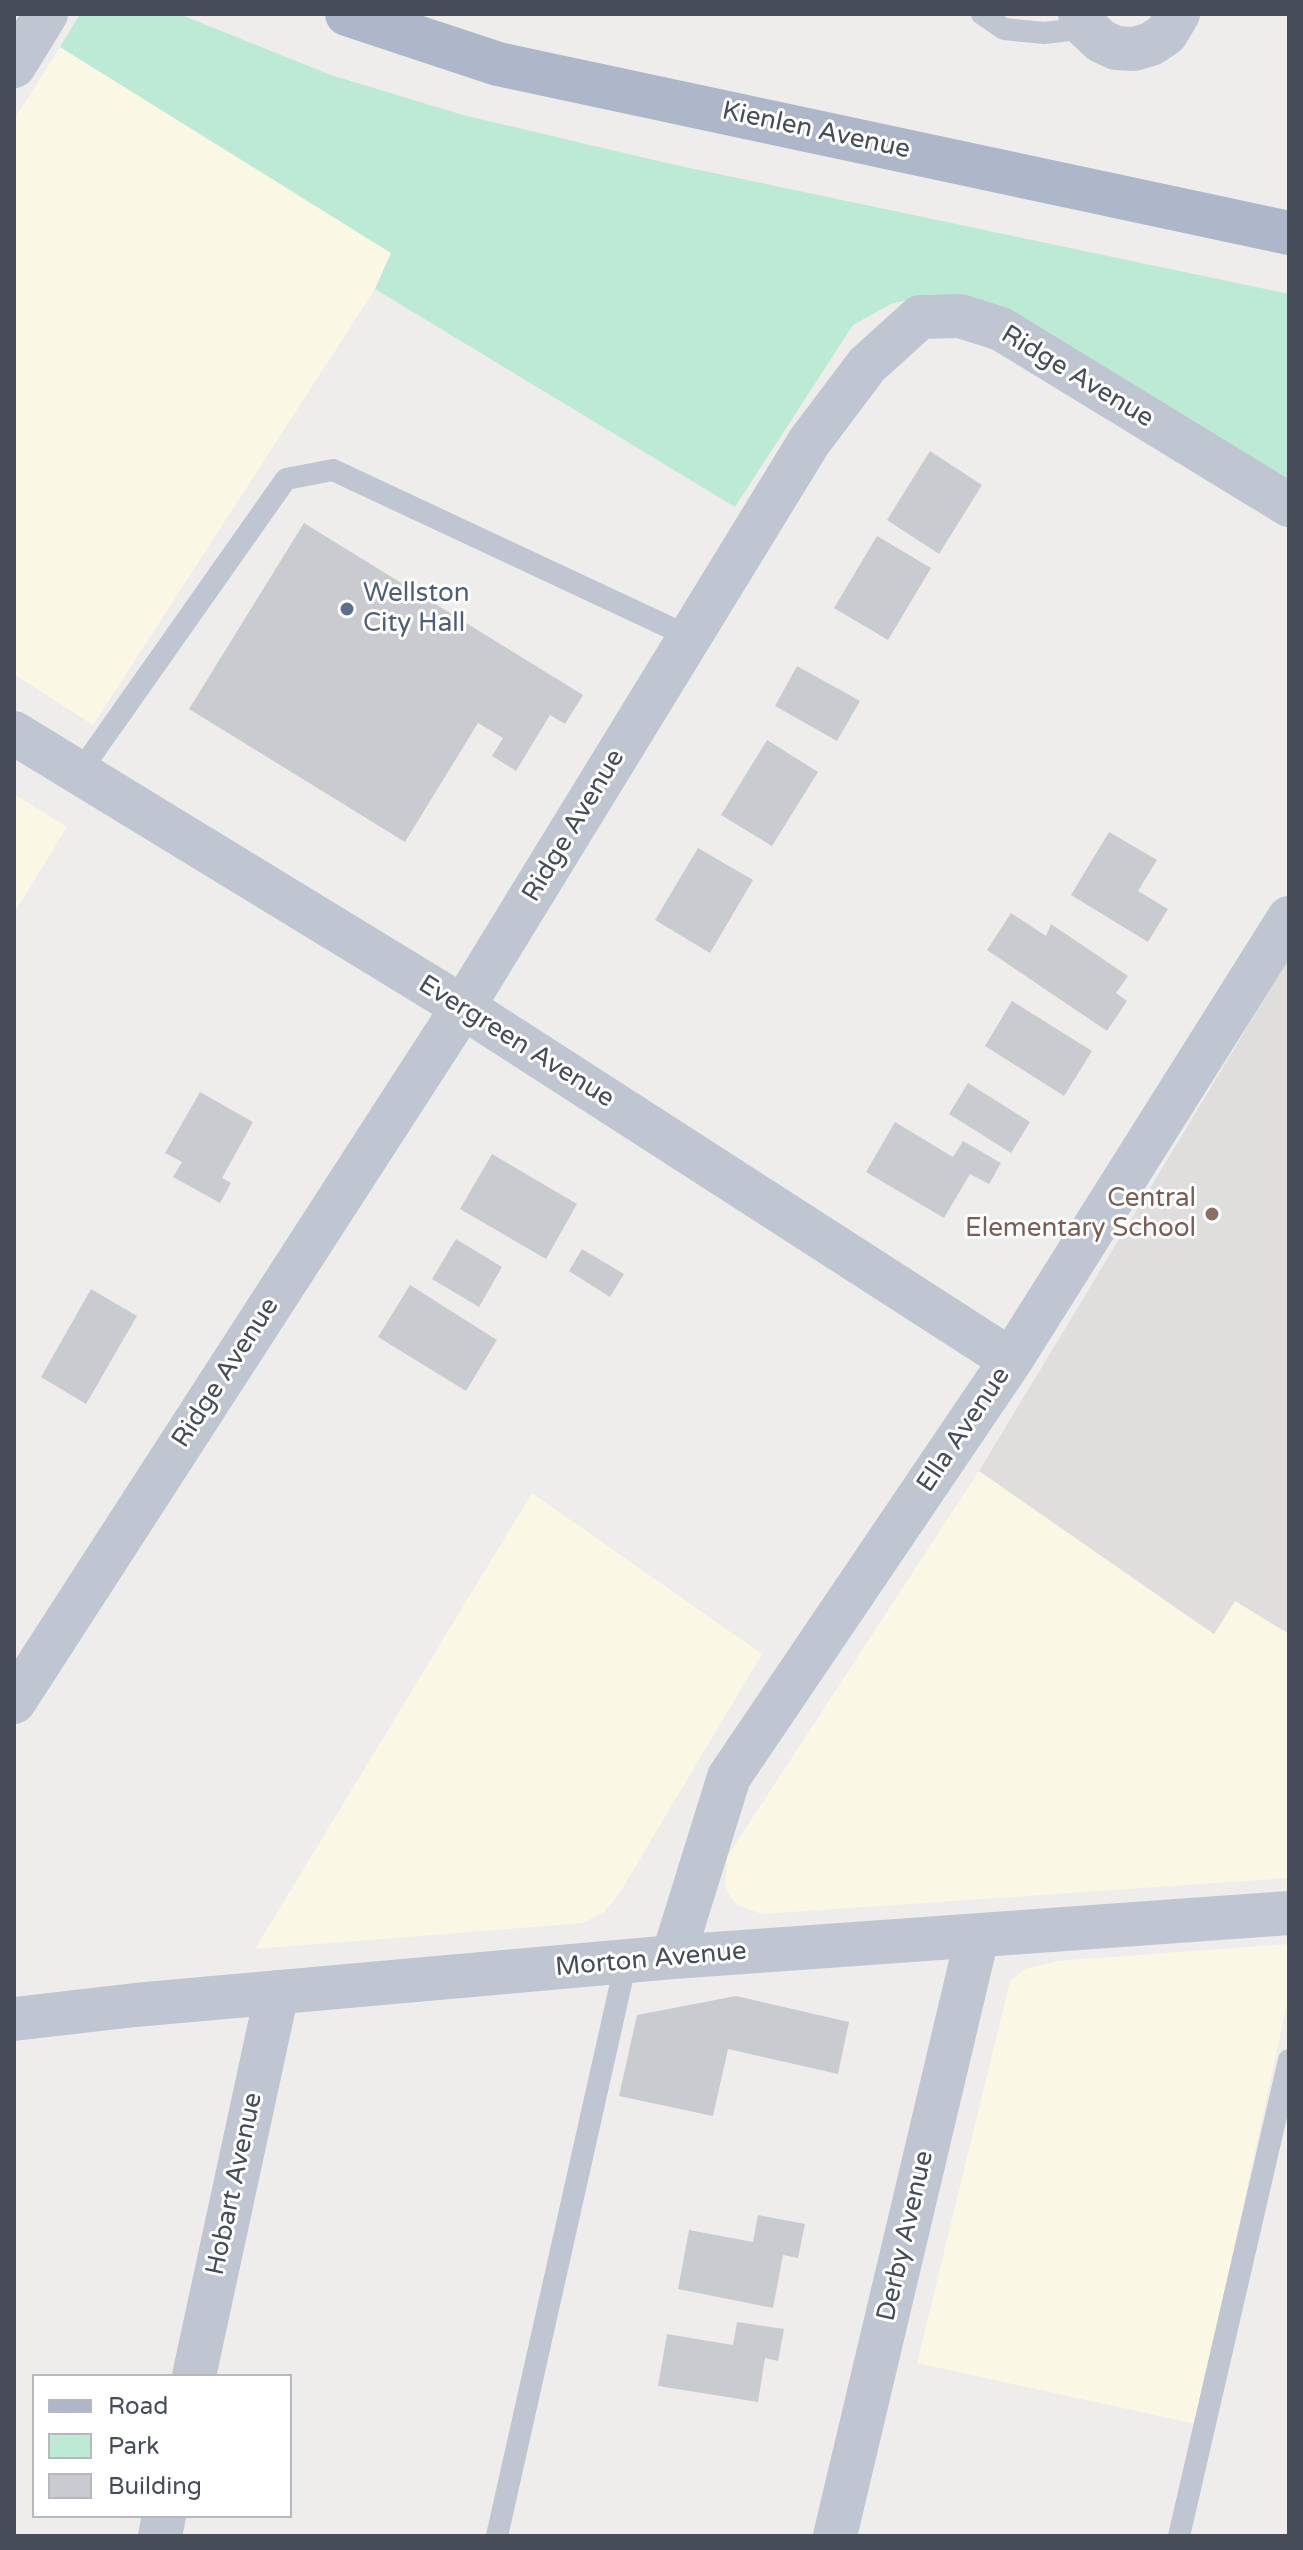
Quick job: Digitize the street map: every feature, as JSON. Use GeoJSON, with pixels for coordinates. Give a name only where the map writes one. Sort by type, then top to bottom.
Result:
{"type":"FeatureCollection","features":[{"type":"Feature","properties":{"kind":"main road","name":"Kienlen Avenue"},"geometry":{"type":"LineString","coordinates":[[347,14],[498,64],[1289,233]]}},
{"type":"Feature","properties":{"kind":"street"},"geometry":{"type":"LineString","coordinates":[[14,66],[46,14]]}},
{"type":"Feature","properties":{"kind":"street"},"geometry":{"type":"LineString","coordinates":[[1084,21],[1101,41],[1116,48],[1134,49],[1151,44],[1166,34],[1178,14]]}},
{"type":"Feature","properties":{"kind":"street","name":"Ridge Avenue"},"geometry":{"type":"LineString","coordinates":[[14,1702],[463,1007],[809,442],[867,365],[920,317],[960,316],[1001,329],[1289,505]]}},
{"type":"Feature","properties":{"kind":"street","name":"Evergreen Avenue"},"geometry":{"type":"LineString","coordinates":[[14,733],[463,1007],[1011,1360]]}},
{"type":"Feature","properties":{"kind":"street","name":"Ella Avenue"},"geometry":{"type":"LineString","coordinates":[[673,1957],[729,1777],[1011,1360],[1289,918]]}},
{"type":"Feature","properties":{"kind":"street","name":"Morton Avenue"},"geometry":{"type":"LineString","coordinates":[[14,2019],[673,1957],[1289,1913]]}},
{"type":"Feature","properties":{"kind":"street","name":"Derby Avenue"},"geometry":{"type":"LineString","coordinates":[[835,2536],[977,1937]]}},
{"type":"Feature","properties":{"kind":"street","name":"Hobart Avenue"},"geometry":{"type":"LineString","coordinates":[[194,2374],[277,1992]]}},
{"type":"Feature","properties":{"kind":"lane"},"geometry":{"type":"LineString","coordinates":[[982,14],[1004,29],[1044,33],[1084,21]]}},
{"type":"Feature","properties":{"kind":"lane"},"geometry":{"type":"LineString","coordinates":[[79,773],[286,479],[333,470],[690,637]]}},
{"type":"Feature","properties":{"kind":"lane"},"geometry":{"type":"LineString","coordinates":[[497,2536],[626,1961]]}},
{"type":"Feature","properties":{"kind":"lane"},"geometry":{"type":"LineString","coordinates":[[1179,2536],[1289,2060]]}},
{"type":"Feature","properties":{"kind":"shaded area"},"geometry":{"type":"Polygon","coordinates":[[[60,47],[391,253],[375,289],[93,725],[14,674],[14,120],[60,47]]]}},
{"type":"Feature","properties":{"kind":"shaded area"},"geometry":{"type":"Polygon","coordinates":[[[14,794],[67,827],[14,913],[14,794]]]}},
{"type":"Feature","properties":{"kind":"shaded area","name":"Central Elementary School"},"geometry":{"type":"Polygon","coordinates":[[[1289,958],[1289,1634],[1235,1601],[1214,1634],[979,1471],[1289,958]]]}},
{"type":"Feature","properties":{"kind":"shaded area"},"geometry":{"type":"Polygon","coordinates":[[[979,1471],[1213,1634],[1235,1600],[1289,1634],[1289,1878],[762,1914],[737,1905],[725,1888],[727,1857],[979,1471]]]}},
{"type":"Feature","properties":{"kind":"shaded area"},"geometry":{"type":"Polygon","coordinates":[[[532,1493],[762,1654],[619,1894],[604,1912],[583,1923],[255,1949],[532,1493]]]}},
{"type":"Feature","properties":{"kind":"shaded area"},"geometry":{"type":"Polygon","coordinates":[[[1289,1944],[1289,1994],[1196,2424],[917,2363],[1010,1981],[1025,1969],[1058,1961],[1289,1944]]]}},
{"type":"Feature","properties":{"kind":"green space"},"geometry":{"type":"Polygon","coordinates":[[[80,14],[179,14],[331,75],[463,115],[671,164],[1289,294],[1289,488],[975,299],[931,294],[891,304],[853,325],[735,507],[375,289],[391,253],[60,47],[80,14]]]}},
{"type":"Feature","properties":{"kind":"building"},"geometry":{"type":"Polygon","coordinates":[[[930,451],[982,485],[939,554],[887,520],[930,451]]]}},
{"type":"Feature","properties":{"kind":"building","name":"Wellston City Hall"},"geometry":{"type":"Polygon","coordinates":[[[304,523],[583,695],[565,724],[550,715],[516,771],[492,756],[503,738],[478,723],[405,842],[189,709],[304,523]]]}},
{"type":"Feature","properties":{"kind":"building"},"geometry":{"type":"Polygon","coordinates":[[[877,536],[931,568],[888,640],[834,608],[877,536]]]}},
{"type":"Feature","properties":{"kind":"building"},"geometry":{"type":"Polygon","coordinates":[[[797,666],[860,701],[837,741],[775,706],[797,666]]]}},
{"type":"Feature","properties":{"kind":"building"},"geometry":{"type":"Polygon","coordinates":[[[767,740],[818,772],[772,846],[721,815],[767,740]]]}},
{"type":"Feature","properties":{"kind":"building"},"geometry":{"type":"Polygon","coordinates":[[[1109,832],[1157,860],[1138,891],[1168,909],[1148,942],[1071,895],[1109,832]]]}},
{"type":"Feature","properties":{"kind":"building"},"geometry":{"type":"Polygon","coordinates":[[[698,848],[753,880],[710,953],[655,920],[698,848]]]}},
{"type":"Feature","properties":{"kind":"building"},"geometry":{"type":"Polygon","coordinates":[[[1011,913],[1046,936],[1051,924],[1128,976],[1116,993],[1127,1001],[1107,1031],[987,950],[1011,913]]]}},
{"type":"Feature","properties":{"kind":"building"},"geometry":{"type":"Polygon","coordinates":[[[1012,1001],[1092,1051],[1064,1096],[985,1046],[1012,1001]]]}},
{"type":"Feature","properties":{"kind":"building"},"geometry":{"type":"Polygon","coordinates":[[[968,1083],[1030,1122],[1011,1153],[949,1114],[968,1083]]]}},
{"type":"Feature","properties":{"kind":"building"},"geometry":{"type":"Polygon","coordinates":[[[200,1092],[253,1122],[222,1178],[231,1183],[220,1203],[173,1177],[182,1162],[165,1153],[200,1092]]]}},
{"type":"Feature","properties":{"kind":"building"},"geometry":{"type":"Polygon","coordinates":[[[895,1122],[953,1157],[963,1141],[1001,1163],[989,1184],[970,1174],[944,1218],[866,1172],[895,1122]]]}},
{"type":"Feature","properties":{"kind":"building"},"geometry":{"type":"Polygon","coordinates":[[[492,1154],[577,1204],[546,1259],[460,1209],[492,1154]]]}},
{"type":"Feature","properties":{"kind":"building"},"geometry":{"type":"Polygon","coordinates":[[[456,1239],[502,1267],[479,1307],[432,1279],[456,1239]]]}},
{"type":"Feature","properties":{"kind":"building"},"geometry":{"type":"Polygon","coordinates":[[[582,1249],[624,1274],[610,1297],[569,1271],[582,1249]]]}},
{"type":"Feature","properties":{"kind":"building"},"geometry":{"type":"Polygon","coordinates":[[[410,1285],[497,1340],[466,1391],[378,1337],[410,1285]]]}},
{"type":"Feature","properties":{"kind":"building"},"geometry":{"type":"Polygon","coordinates":[[[91,1289],[137,1316],[86,1404],[41,1377],[91,1289]]]}},
{"type":"Feature","properties":{"kind":"building"},"geometry":{"type":"Polygon","coordinates":[[[736,1996],[849,2022],[838,2074],[728,2049],[713,2116],[619,2096],[637,2015],[736,1996]]]}},
{"type":"Feature","properties":{"kind":"building"},"geometry":{"type":"Polygon","coordinates":[[[758,2215],[805,2224],[798,2258],[783,2255],[773,2308],[678,2289],[689,2230],[753,2242],[758,2215]]]}},
{"type":"Feature","properties":{"kind":"building"},"geometry":{"type":"Polygon","coordinates":[[[737,2322],[784,2329],[778,2361],[765,2358],[758,2402],[658,2386],[667,2334],[733,2345],[737,2322]]]}},
{"type":"Feature","properties":{"kind":"place","name":"Wellston City Hall"},"geometry":{"type":"Point","coordinates":[347,609]}},
{"type":"Feature","properties":{"kind":"place","name":"Central Elementary School"},"geometry":{"type":"Point","coordinates":[1212,1214]}}]}
